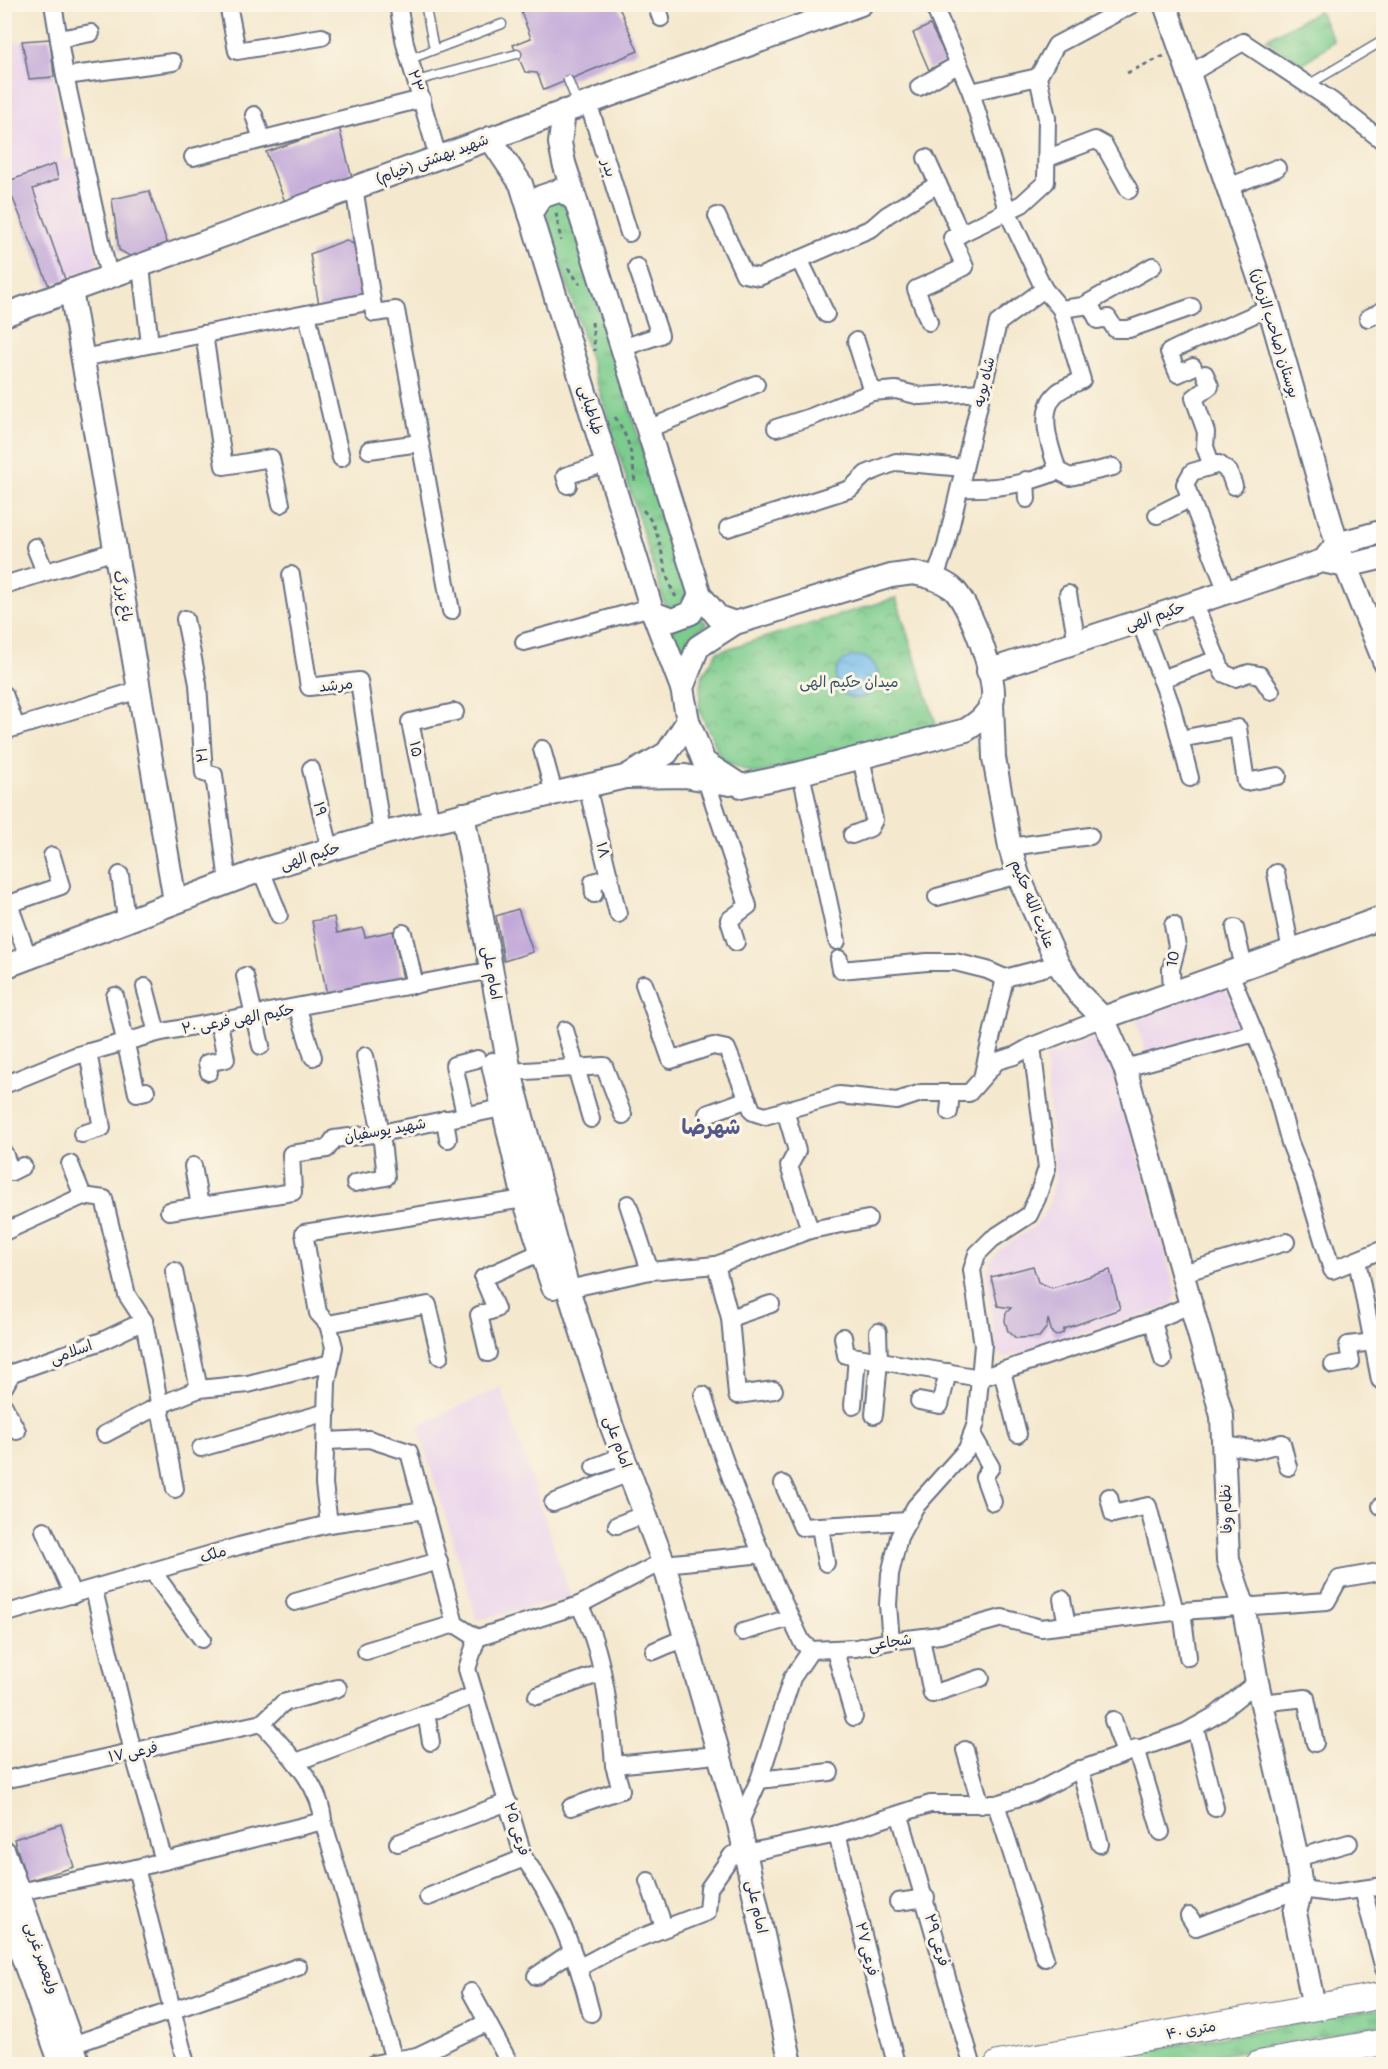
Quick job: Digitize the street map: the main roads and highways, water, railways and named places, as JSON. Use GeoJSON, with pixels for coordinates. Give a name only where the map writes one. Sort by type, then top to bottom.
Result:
{"type":"FeatureCollection","features":[{"type":"Feature","properties":{"kind":"main road","name":"شهید بهشتی (خیام)"},"geometry":{"type":"LineString","coordinates":[[4,315],[861,4]]}},
{"type":"Feature","properties":{"kind":"main road","name":"بوستان (صاحب الزمان)"},"geometry":{"type":"LineString","coordinates":[[1165,4],[1269,307],[1337,544],[1383,661]]}},
{"type":"Feature","properties":{"kind":"main road"},"geometry":{"type":"LineString","coordinates":[[577,106],[560,143],[576,200],[700,595],[718,617],[735,623]]}},
{"type":"Feature","properties":{"kind":"main road","name":"طباطبایی"},"geometry":{"type":"LineString","coordinates":[[490,138],[521,184],[652,610],[682,688]]}},
{"type":"Feature","properties":{"kind":"main road"},"geometry":{"type":"LineString","coordinates":[[530,214],[541,197],[561,190],[576,200]]}},
{"type":"Feature","properties":{"kind":"main road","name":"باغ بزرگ"},"geometry":{"type":"LineString","coordinates":[[71,290],[175,901]]}},
{"type":"Feature","properties":{"kind":"main road"},"geometry":{"type":"LineString","coordinates":[[1383,531],[1337,544],[1322,561],[1346,566],[1383,557]]}},
{"type":"Feature","properties":{"kind":"main road","name":"حکیم الهی"},"geometry":{"type":"LineString","coordinates":[[988,671],[1322,561]]}},
{"type":"Feature","properties":{"kind":"main road"},"geometry":{"type":"LineString","coordinates":[[625,777],[685,776],[741,786],[801,773],[966,729],[982,719],[992,703],[993,687],[966,604],[953,588],[935,578],[913,573],[891,576],[735,623],[698,647],[682,688],[688,721],[704,762],[741,786]]}},
{"type":"Feature","properties":{"kind":"main road"},"geometry":{"type":"LineString","coordinates":[[652,610],[672,620],[691,613],[700,595]]}},
{"type":"Feature","properties":{"kind":"main road","name":"عنایت الله حکیم"},"geometry":{"type":"LineString","coordinates":[[992,703],[994,758],[1010,847],[1018,875],[1058,964],[1079,994],[1103,1018]]}},
{"type":"Feature","properties":{"kind":"main road"},"geometry":{"type":"LineString","coordinates":[[625,777],[667,753],[688,721]]}},
{"type":"Feature","properties":{"kind":"main road","name":"حکیم الهی"},"geometry":{"type":"LineString","coordinates":[[4,967],[261,870],[382,834],[625,777]]}},
{"type":"Feature","properties":{"kind":"main road"},"geometry":{"type":"LineString","coordinates":[[448,818],[502,1107],[524,1199],[626,1522],[658,1565],[675,1642],[707,1756],[739,1854],[780,2064]]}},
{"type":"Feature","properties":{"kind":"main road","name":"امام علی"},"geometry":{"type":"LineString","coordinates":[[448,818],[510,1072],[568,1289],[739,1824],[739,1854],[791,2064]]}},
{"type":"Feature","properties":{"kind":"main road"},"geometry":{"type":"LineString","coordinates":[[1103,1018],[1383,917]]}},
{"type":"Feature","properties":{"kind":"main road","name":"نظام وفا"},"geometry":{"type":"LineString","coordinates":[[1103,1018],[1125,1068],[1222,1416],[1228,1560],[1243,1605],[1259,1693],[1297,1857],[1301,1888],[1295,1913],[1314,2007]]}},
{"type":"Feature","properties":{"kind":"main road","name":"ولیعصر غربی"},"geometry":{"type":"LineString","coordinates":[[4,1852],[9,1911],[61,2064]]}},
{"type":"Feature","properties":{"kind":"main road","name":"ولیعصر غربی"},"geometry":{"type":"LineString","coordinates":[[9,1911],[76,2055]]}},
{"type":"Feature","properties":{"kind":"main road","name":"۴۰ متری"},"geometry":{"type":"LineString","coordinates":[[998,2064],[1383,1995]]}},
{"type":"Feature","properties":{"kind":"main road"},"geometry":{"type":"LineString","coordinates":[[1259,2064],[1324,2059],[1383,2042]]}},
{"type":"Feature","properties":{"kind":"water"},"geometry":{"type":"Polygon","coordinates":[[[857,656],[872,662],[878,677],[872,692],[857,698],[842,692],[836,677],[842,662],[857,656]]]}},
{"type":"Feature","properties":{"kind":"district","name":"شهرضا"},"geometry":{"type":"Point","coordinates":[711,1127]}},
{"type":"Feature","properties":{"kind":"park label","name":"میدان حکیم الهی"},"geometry":{"type":"Point","coordinates":[849,682]}}]}
